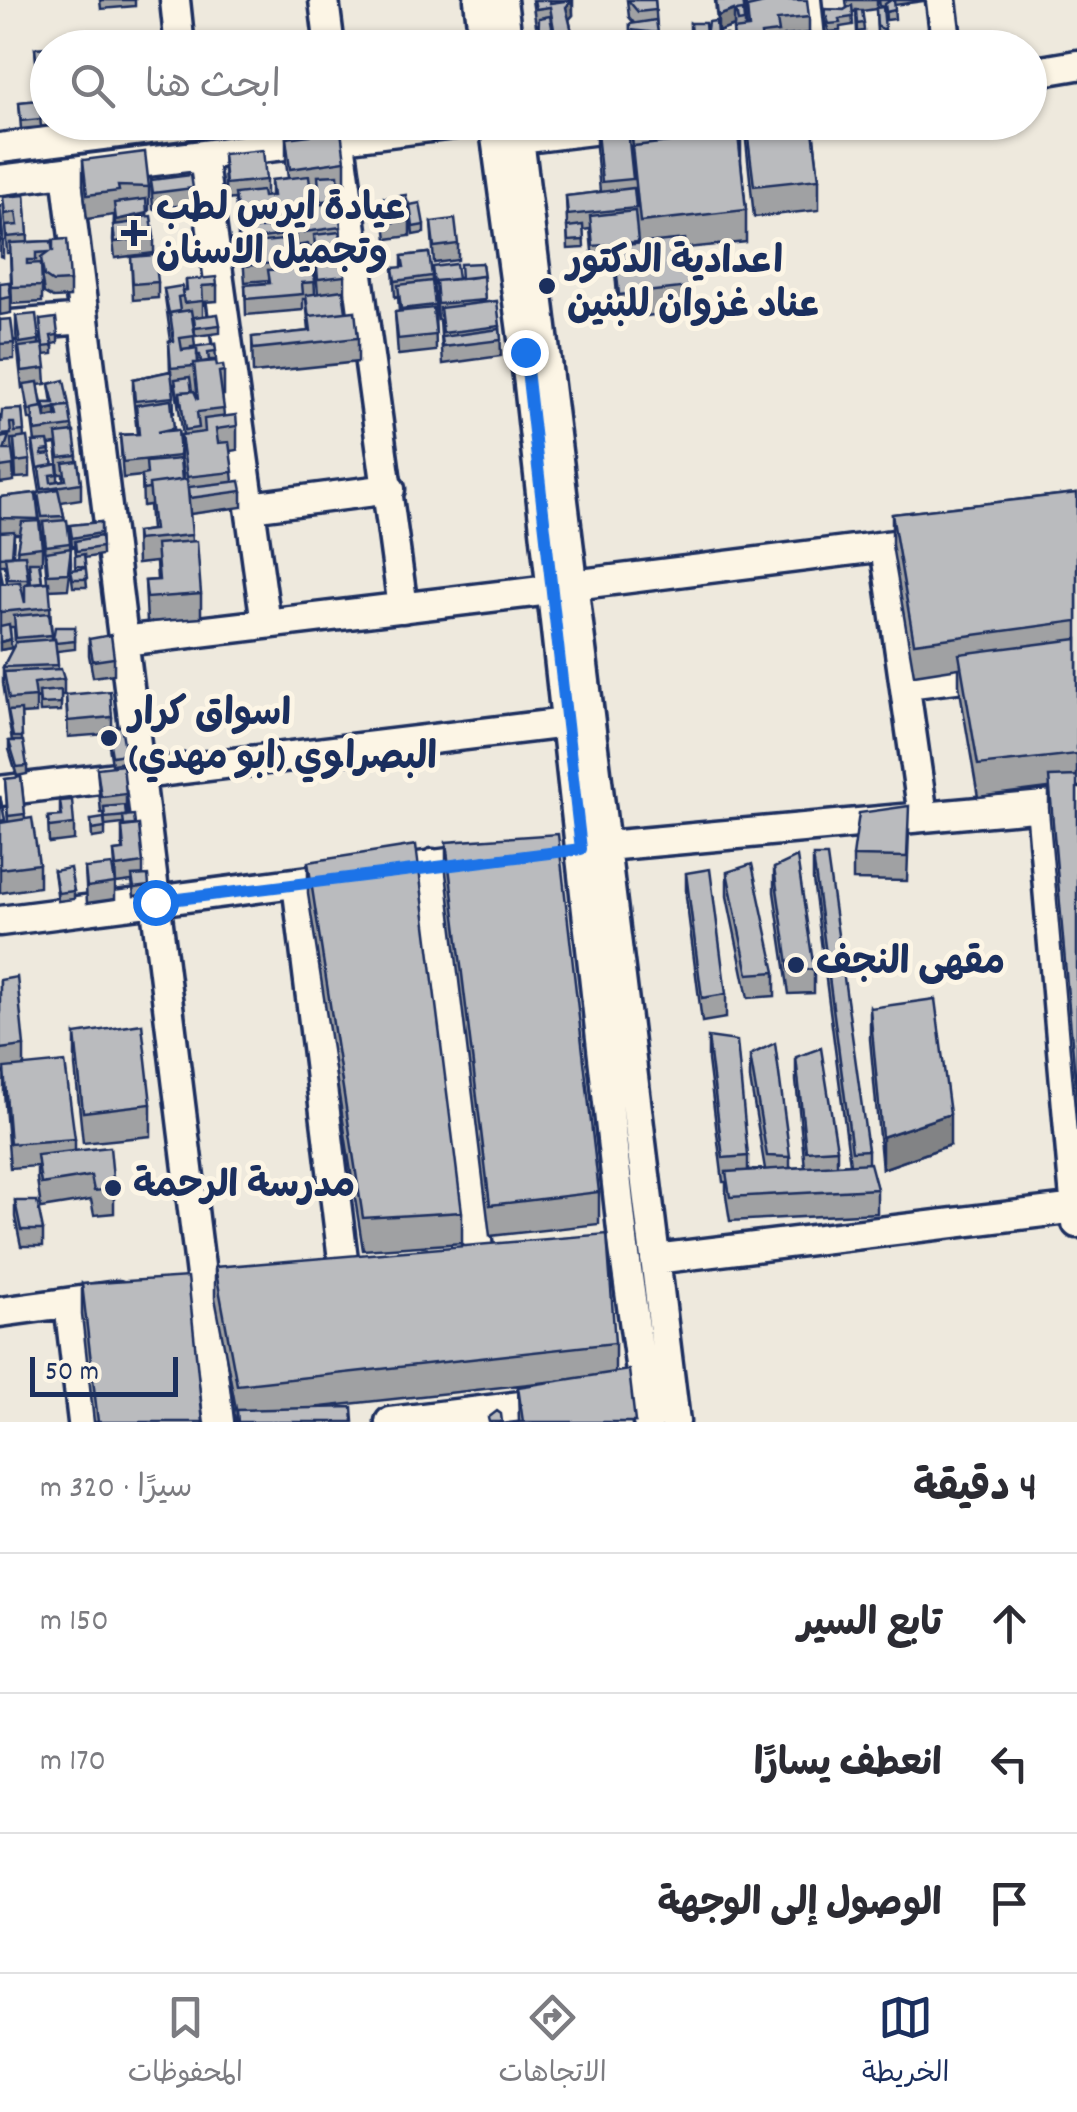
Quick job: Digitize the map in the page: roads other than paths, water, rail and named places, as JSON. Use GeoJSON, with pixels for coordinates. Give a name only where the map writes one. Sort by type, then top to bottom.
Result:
{"type":"FeatureCollection","features":[{"type":"Feature","properties":{"kind":"street"},"geometry":{"type":"LineString","coordinates":[[175,0],[178,30]]}},
{"type":"Feature","properties":{"kind":"street"},"geometry":{"type":"LineString","coordinates":[[324,0],[328,30]]}},
{"type":"Feature","properties":{"kind":"street"},"geometry":{"type":"LineString","coordinates":[[479,0],[483,30]]}},
{"type":"Feature","properties":{"kind":"street"},"geometry":{"type":"LineString","coordinates":[[502,0],[506,30]]}},
{"type":"Feature","properties":{"kind":"street"},"geometry":{"type":"LineString","coordinates":[[806,0],[809,30]]}},
{"type":"Feature","properties":{"kind":"street"},"geometry":{"type":"LineString","coordinates":[[941,0],[945,30]]}},
{"type":"Feature","properties":{"kind":"street"},"geometry":{"type":"LineString","coordinates":[[1047,70],[1077,66]]}},
{"type":"Feature","properties":{"kind":"street"},"geometry":{"type":"LineString","coordinates":[[0,148],[62,140]]}},
{"type":"Feature","properties":{"kind":"street"},"geometry":{"type":"LineString","coordinates":[[0,180],[332,140]]}},
{"type":"Feature","properties":{"kind":"street"},"geometry":{"type":"LineString","coordinates":[[340,140],[403,608]]}},
{"type":"Feature","properties":{"kind":"street"},"geometry":{"type":"LineString","coordinates":[[497,140],[535,352]]}},
{"type":"Feature","properties":{"kind":"street"},"geometry":{"type":"LineString","coordinates":[[519,140],[535,352],[593,848],[655,1260],[644,1378],[648,1422]]}},
{"type":"Feature","properties":{"kind":"street"},"geometry":{"type":"LineString","coordinates":[[202,156],[266,624]]}},
{"type":"Feature","properties":{"kind":"street"},"geometry":{"type":"LineString","coordinates":[[66,172],[155,902],[192,1286],[218,1422]]}},
{"type":"Feature","properties":{"kind":"street"},"geometry":{"type":"LineString","coordinates":[[0,326],[84,319]]}},
{"type":"Feature","properties":{"kind":"street"},"geometry":{"type":"LineString","coordinates":[[250,507],[390,489]]}},
{"type":"Feature","properties":{"kind":"street"},"geometry":{"type":"LineString","coordinates":[[123,641],[948,539]]}},
{"type":"Feature","properties":{"kind":"street"},"geometry":{"type":"LineString","coordinates":[[885,546],[923,816]]}},
{"type":"Feature","properties":{"kind":"street"},"geometry":{"type":"LineString","coordinates":[[562,587],[566,723],[593,848],[624,1248],[649,1324]]}},
{"type":"Feature","properties":{"kind":"street"},"geometry":{"type":"LineString","coordinates":[[906,684],[1020,670]]}},
{"type":"Feature","properties":{"kind":"street"},"geometry":{"type":"LineString","coordinates":[[0,790],[566,723]]}},
{"type":"Feature","properties":{"kind":"street"},"geometry":{"type":"LineString","coordinates":[[544,853],[1077,803]]}},
{"type":"Feature","properties":{"kind":"street"},"geometry":{"type":"LineString","coordinates":[[655,1260],[1076,1213],[1041,806]]}},
{"type":"Feature","properties":{"kind":"street"},"geometry":{"type":"LineString","coordinates":[[0,921],[507,857]]}},
{"type":"Feature","properties":{"kind":"street"},"geometry":{"type":"LineString","coordinates":[[432,864],[469,1259],[515,1255]]}},
{"type":"Feature","properties":{"kind":"street"},"geometry":{"type":"LineString","coordinates":[[297,882],[355,1274],[309,1278]]}},
{"type":"Feature","properties":{"kind":"street"},"geometry":{"type":"LineString","coordinates":[[588,1250],[624,1248]]}},
{"type":"Feature","properties":{"kind":"street"},"geometry":{"type":"LineString","coordinates":[[192,1286],[238,1283]]}},
{"type":"Feature","properties":{"kind":"street"},"geometry":{"type":"LineString","coordinates":[[0,1312],[145,1293]]}},
{"type":"Feature","properties":{"kind":"street"},"geometry":{"type":"LineString","coordinates":[[68,1303],[83,1422]]}},
{"type":"Feature","properties":{"kind":"street"},"geometry":{"type":"LineString","coordinates":[[644,1378],[675,1422]]}},
{"type":"Feature","properties":{"kind":"street"},"geometry":{"type":"LineString","coordinates":[[390,1422],[508,1415],[586,1398]]}},
{"type":"Feature","properties":{"kind":"place","name":"عيادة ايرس لطب وتجميل الاسنان"},"geometry":{"type":"Point","coordinates":[134,233]}},
{"type":"Feature","properties":{"kind":"place","name":"اعدادية الدكتور عناد غزوان للبنين"},"geometry":{"type":"Point","coordinates":[547,286]}},
{"type":"Feature","properties":{"kind":"place","name":"اسواق كرار البصراوي (ابو مهدي)"},"geometry":{"type":"Point","coordinates":[109,738]}},
{"type":"Feature","properties":{"kind":"place","name":"مقهى النجف"},"geometry":{"type":"Point","coordinates":[796,965]}},
{"type":"Feature","properties":{"kind":"place","name":"مدرسة الرحمة"},"geometry":{"type":"Point","coordinates":[113,1188]}}]}
